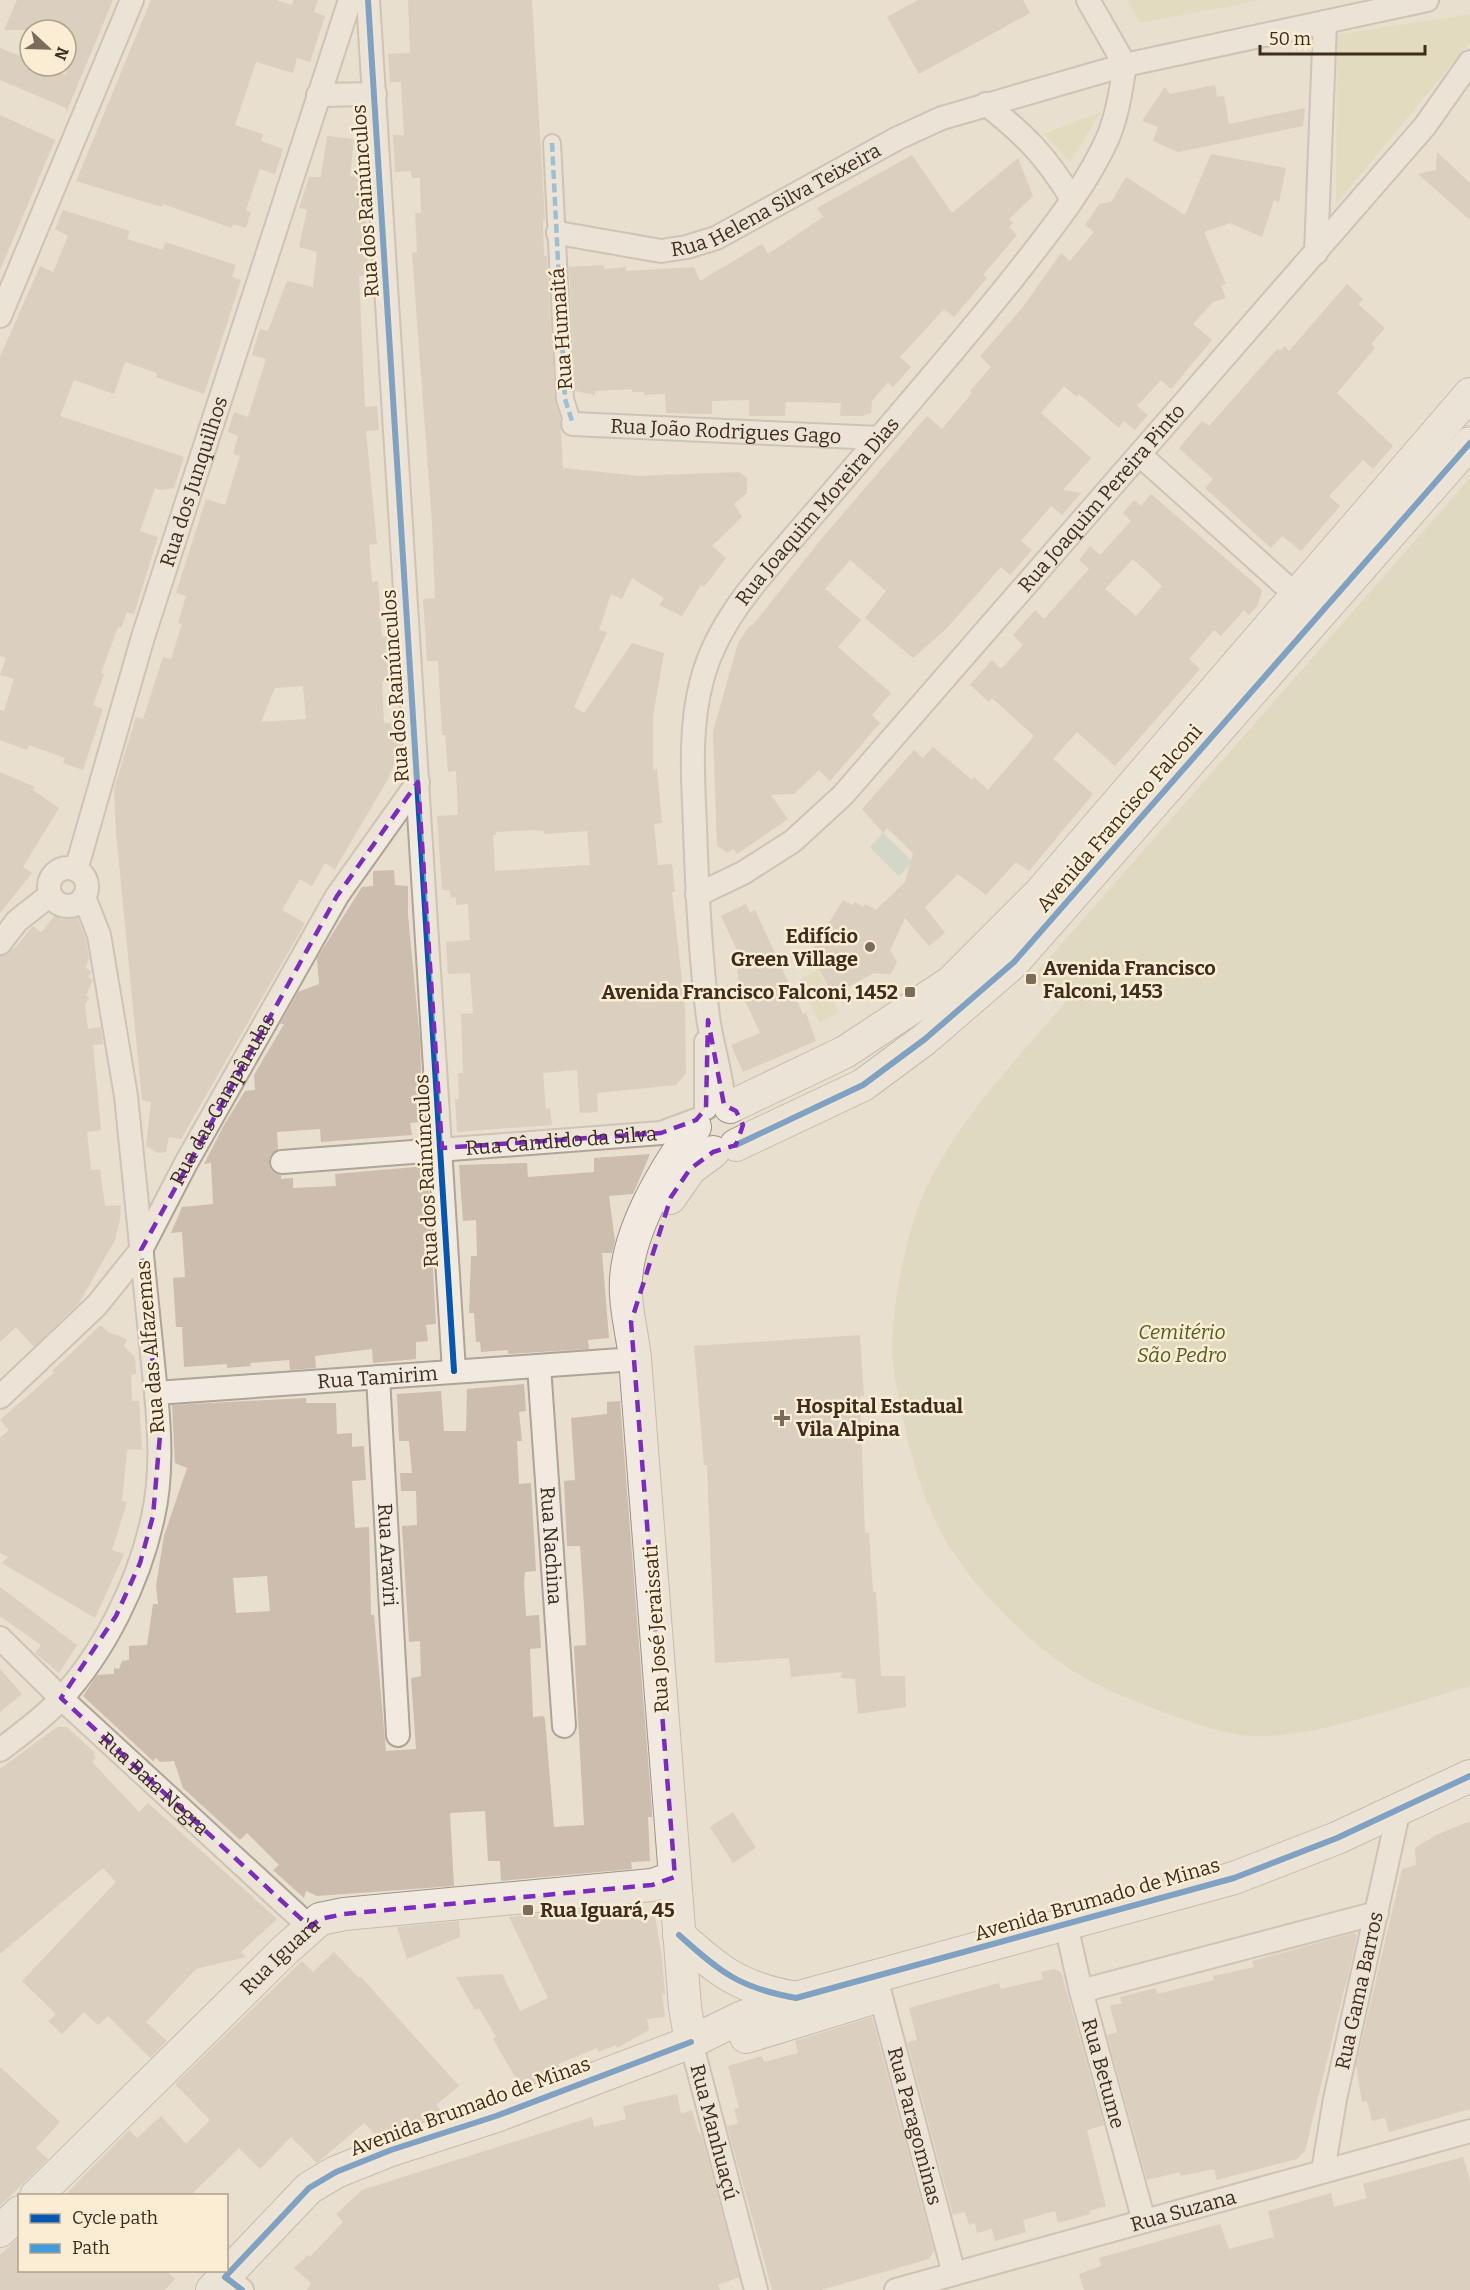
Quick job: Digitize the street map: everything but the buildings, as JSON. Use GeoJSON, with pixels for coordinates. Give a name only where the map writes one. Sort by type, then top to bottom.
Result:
{"type":"FeatureCollection","features":[{"type":"Feature","properties":{"kind":"main road","name":"Avenida Francisco Falconi"},"geometry":{"type":"LineString","coordinates":[[631,1322],[671,1197],[690,1170],[714,1123],[844,1052],[951,982],[1039,894],[1470,394]]}},
{"type":"Feature","properties":{"kind":"main road","name":"Avenida Francisco Falconi"},"geometry":{"type":"LineString","coordinates":[[714,1123],[863,1085],[925,1039],[1014,962],[1470,443]]}},
{"type":"Feature","properties":{"kind":"main road","name":"Rua José Jeraissati"},"geometry":{"type":"LineString","coordinates":[[631,1322],[680,1935]]}},
{"type":"Feature","properties":{"kind":"main road"},"geometry":{"type":"LineString","coordinates":[[1398,1819],[1470,1776]]}},
{"type":"Feature","properties":{"kind":"main road"},"geometry":{"type":"LineString","coordinates":[[1398,1819],[1470,1799]]}},
{"type":"Feature","properties":{"kind":"main road","name":"Avenida Brumado de Minas"},"geometry":{"type":"LineString","coordinates":[[692,2043],[718,2043],[742,2038],[878,1987],[1069,1934],[1398,1819]]}},
{"type":"Feature","properties":{"kind":"main road","name":"Rua Iguará"},"geometry":{"type":"LineString","coordinates":[[38,2194],[320,1919],[344,1914],[652,1885],[675,1877]]}},
{"type":"Feature","properties":{"kind":"main road"},"geometry":{"type":"LineString","coordinates":[[680,1935],[710,1963],[742,1983],[761,1992],[796,1998]]}},
{"type":"Feature","properties":{"kind":"main road","name":"Rua Manhuaçú"},"geometry":{"type":"LineString","coordinates":[[680,1935],[685,2007],[692,2043]]}},
{"type":"Feature","properties":{"kind":"main road","name":"Avenida Brumado de Minas"},"geometry":{"type":"LineString","coordinates":[[226,2286],[309,2188],[336,2172],[391,2150],[496,2116],[692,2043],[740,2018],[796,1998],[878,1987]]}},
{"type":"Feature","properties":{"kind":"main road"},"geometry":{"type":"LineString","coordinates":[[0,2230],[18,2214]]}},
{"type":"Feature","properties":{"kind":"street"},"geometry":{"type":"LineString","coordinates":[[0,316],[7,283],[132,0]]}},
{"type":"Feature","properties":{"kind":"street","name":"Rua dos Junquilhos"},"geometry":{"type":"LineString","coordinates":[[76,870],[143,637],[350,0]]}},
{"type":"Feature","properties":{"kind":"street","name":"Rua dos Rainúnculos"},"geometry":{"type":"LineString","coordinates":[[368,0],[442,1148],[454,1371]]}},
{"type":"Feature","properties":{"kind":"street"},"geometry":{"type":"LineString","coordinates":[[1088,0],[1125,65]]}},
{"type":"Feature","properties":{"kind":"street","name":"Rua Helena Silva Teixeira"},"geometry":{"type":"LineString","coordinates":[[558,233],[661,250],[687,247],[716,238],[764,214],[898,138],[942,118],[1125,65],[1427,0]]}},
{"type":"Feature","properties":{"kind":"street"},"geometry":{"type":"LineString","coordinates":[[1316,253],[1325,22]]}},
{"type":"Feature","properties":{"kind":"street","name":"Rua Joaquim Pereira Pinto"},"geometry":{"type":"LineString","coordinates":[[697,895],[743,873],[793,841],[843,795],[1425,126],[1470,62]]}},
{"type":"Feature","properties":{"kind":"street","name":"Rua Joaquim Moreira Dias"},"geometry":{"type":"LineString","coordinates":[[714,1123],[722,1076],[708,1020],[697,895],[693,763],[695,713],[702,677],[720,633],[748,591],[946,362],[1072,200],[1108,137],[1119,106],[1125,65]]}},
{"type":"Feature","properties":{"kind":"street"},"geometry":{"type":"LineString","coordinates":[[318,95],[375,94]]}},
{"type":"Feature","properties":{"kind":"street"},"geometry":{"type":"LineString","coordinates":[[986,104],[1028,138],[1054,170],[1072,200]]}},
{"type":"Feature","properties":{"kind":"street","name":"Rua Humaitá"},"geometry":{"type":"LineString","coordinates":[[552,143],[565,399],[573,424]]}},
{"type":"Feature","properties":{"kind":"street","name":"Rua João Rodrigues Gago"},"geometry":{"type":"LineString","coordinates":[[573,424],[879,438]]}},
{"type":"Feature","properties":{"kind":"street"},"geometry":{"type":"LineString","coordinates":[[1140,455],[1320,616]]}},
{"type":"Feature","properties":{"kind":"street","name":"Rua das Campânulas"},"geometry":{"type":"LineString","coordinates":[[0,1397],[97,1305],[141,1250],[186,1163],[338,896],[418,782]]}},
{"type":"Feature","properties":{"kind":"street"},"geometry":{"type":"LineString","coordinates":[[67,868],[76,870],[85,880],[87,888],[84,897],[78,904],[64,906],[56,903],[50,895],[48,886],[54,874],[67,868]]}},
{"type":"Feature","properties":{"kind":"street"},"geometry":{"type":"LineString","coordinates":[[0,943],[17,921],[50,895]]}},
{"type":"Feature","properties":{"kind":"street","name":"Rua das Alfazemas"},"geometry":{"type":"LineString","coordinates":[[0,1750],[39,1720],[61,1698],[91,1659],[116,1616],[140,1563],[153,1516],[158,1480],[160,1435],[124,1085],[99,935],[84,897]]}},
{"type":"Feature","properties":{"kind":"street","name":"Rua Cândido da Silva"},"geometry":{"type":"LineString","coordinates":[[282,1162],[661,1133],[714,1123]]}},
{"type":"Feature","properties":{"kind":"street","name":"Rua Tamirim"},"geometry":{"type":"LineString","coordinates":[[156,1393],[635,1359]]}},
{"type":"Feature","properties":{"kind":"street","name":"Rua Nachina"},"geometry":{"type":"LineString","coordinates":[[539,1366],[564,1726]]}},
{"type":"Feature","properties":{"kind":"street","name":"Rua Araviri"},"geometry":{"type":"LineString","coordinates":[[378,1377],[398,1735]]}},
{"type":"Feature","properties":{"kind":"street","name":"Rua Baia Negra"},"geometry":{"type":"LineString","coordinates":[[0,1638],[61,1698],[310,1927]]}},
{"type":"Feature","properties":{"kind":"street","name":"Rua Gama Barros"},"geometry":{"type":"LineString","coordinates":[[1323,2171],[1335,2099],[1398,1819]]}},
{"type":"Feature","properties":{"kind":"street"},"geometry":{"type":"LineString","coordinates":[[1082,1991],[1377,1913]]}},
{"type":"Feature","properties":{"kind":"street","name":"Rua Betume"},"geometry":{"type":"LineString","coordinates":[[1069,1934],[1082,1991],[1144,2221]]}},
{"type":"Feature","properties":{"kind":"street","name":"Rua Paragominas"},"geometry":{"type":"LineString","coordinates":[[878,1987],[954,2274]]}},
{"type":"Feature","properties":{"kind":"street","name":"Rua Manhuaçú"},"geometry":{"type":"LineString","coordinates":[[692,2043],[756,2290]]}},
{"type":"Feature","properties":{"kind":"street","name":"Rua Suzana"},"geometry":{"type":"LineString","coordinates":[[896,2290],[1470,2131]]}},
{"type":"Feature","properties":{"kind":"highlighted area"},"geometry":{"type":"Polygon","coordinates":[[[418,782],[442,1148],[661,1133],[696,1120],[706,1108],[708,1020],[724,1105],[736,1111],[743,1125],[736,1145],[713,1152],[690,1169],[671,1197],[631,1322],[675,1877],[652,1885],[344,1914],[320,1919],[310,1927],[61,1698],[116,1616],[140,1563],[153,1516],[160,1435],[141,1250],[337,896],[418,782]]]}},
{"type":"Feature","properties":{"kind":"shaded area"},"geometry":{"type":"Polygon","coordinates":[[[1262,0],[1140,23],[1128,1],[1262,0]]]}},
{"type":"Feature","properties":{"kind":"shaded area"},"geometry":{"type":"Polygon","coordinates":[[[1470,14],[1470,42],[1336,204],[1337,35],[1470,14]]]}},
{"type":"Feature","properties":{"kind":"shaded area"},"geometry":{"type":"Polygon","coordinates":[[[1101,112],[1070,161],[1044,134],[1101,112]]]}},
{"type":"Feature","properties":{"kind":"shaded area"},"geometry":{"type":"Polygon","coordinates":[[[883,833],[913,862],[899,876],[870,847],[883,833]]]}},
{"type":"Feature","properties":{"kind":"shaded area"},"geometry":{"type":"Polygon","coordinates":[[[818,970],[839,1012],[819,1023],[799,980],[818,970]]]}},
{"type":"Feature","properties":{"kind":"green space","name":"Cemitério São Pedro"},"geometry":{"type":"Polygon","coordinates":[[[1470,478],[1470,1686],[1355,1720],[1293,1734],[1265,1736],[1229,1733],[1174,1716],[1117,1694],[1061,1663],[1006,1616],[957,1558],[934,1518],[918,1478],[896,1386],[892,1356],[898,1285],[913,1223],[925,1191],[941,1160],[980,1102],[1071,996],[1034,985],[1030,980],[1470,478]]]}},
{"type":"Feature","properties":{"kind":"marked path"},"geometry":{"type":"LineString","coordinates":[[552,143],[565,399],[573,424]]}},
{"type":"Feature","properties":{"kind":"cycle path"},"geometry":{"type":"LineString","coordinates":[[368,0],[454,1371]]}},
{"type":"Feature","properties":{"kind":"cycle path"},"geometry":{"type":"LineString","coordinates":[[736,1145],[863,1085],[925,1039],[1014,962],[1470,443]]}},
{"type":"Feature","properties":{"kind":"cycle path"},"geometry":{"type":"LineString","coordinates":[[679,1935],[732,1977],[760,1989],[796,1998],[1234,1878],[1337,1838],[1470,1776]]}},
{"type":"Feature","properties":{"kind":"cycle path"},"geometry":{"type":"LineString","coordinates":[[242,2290],[225,2277],[309,2188],[336,2172],[391,2150],[496,2116],[691,2042]]}},
{"type":"Feature","properties":{"kind":"place","name":"Edifício Green Village"},"geometry":{"type":"Point","coordinates":[870,947]}},
{"type":"Feature","properties":{"kind":"place","name":"Avenida Francisco Falconi, 1453"},"geometry":{"type":"Point","coordinates":[1031,979]}},
{"type":"Feature","properties":{"kind":"place","name":"Avenida Francisco Falconi, 1452"},"geometry":{"type":"Point","coordinates":[910,992]}},
{"type":"Feature","properties":{"kind":"place","name":"Hospital Estadual Vila Alpina"},"geometry":{"type":"Point","coordinates":[782,1418]}},
{"type":"Feature","properties":{"kind":"place","name":"Rua Iguará, 45"},"geometry":{"type":"Point","coordinates":[528,1910]}}]}
